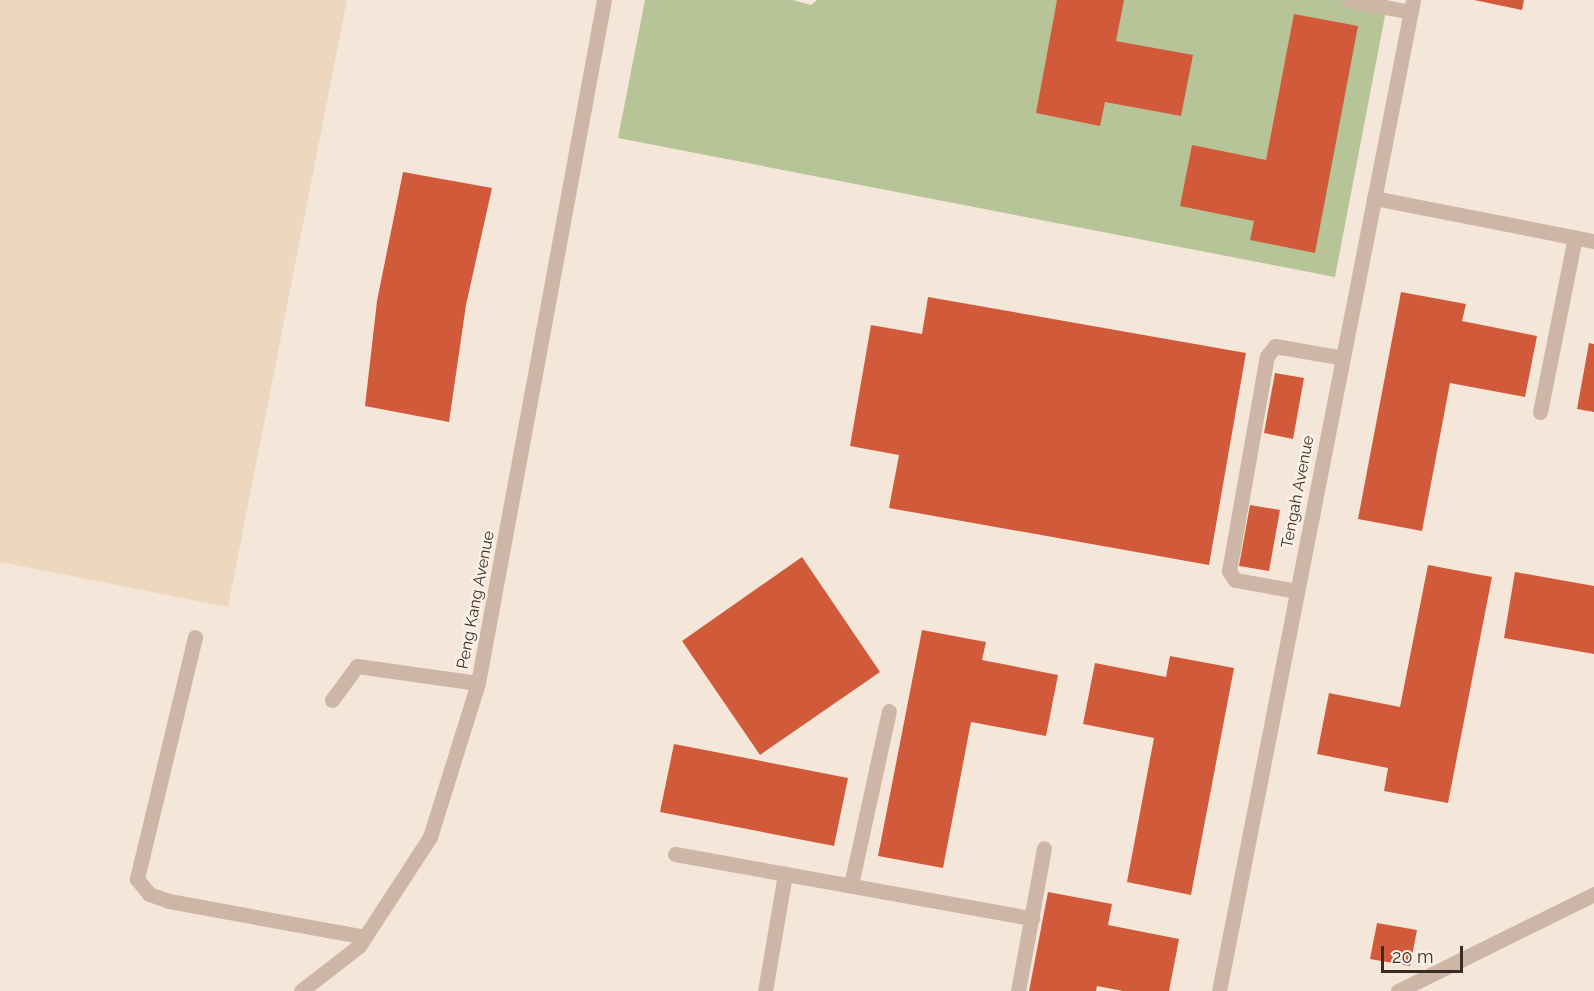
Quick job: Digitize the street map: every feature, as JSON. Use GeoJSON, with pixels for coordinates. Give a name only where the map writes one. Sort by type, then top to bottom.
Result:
{"type":"FeatureCollection","features":[{"type":"Feature","properties":{"kind":"lane","name":"Peng Kang Avenue"},"geometry":{"type":"LineString","coordinates":[[301,991],[359,946],[430,837],[478,683],[604,0]]}},
{"type":"Feature","properties":{"kind":"lane"},"geometry":{"type":"LineString","coordinates":[[1348,0],[1412,6]]}},
{"type":"Feature","properties":{"kind":"lane","name":"Tengah Avenue"},"geometry":{"type":"LineString","coordinates":[[1219,991],[1412,6]]}},
{"type":"Feature","properties":{"kind":"lane"},"geometry":{"type":"LineString","coordinates":[[1374,198],[1594,241]]}},
{"type":"Feature","properties":{"kind":"lane"},"geometry":{"type":"LineString","coordinates":[[1540,412],[1575,237]]}},
{"type":"Feature","properties":{"kind":"lane"},"geometry":{"type":"LineString","coordinates":[[1297,591],[1236,580],[1228,571],[1267,356],[1275,346],[1343,358]]}},
{"type":"Feature","properties":{"kind":"lane"},"geometry":{"type":"LineString","coordinates":[[195,637],[137,879],[149,894],[169,901],[365,937]]}},
{"type":"Feature","properties":{"kind":"lane"},"geometry":{"type":"LineString","coordinates":[[332,700],[357,666],[478,683]]}},
{"type":"Feature","properties":{"kind":"lane"},"geometry":{"type":"LineString","coordinates":[[851,885],[889,711]]}},
{"type":"Feature","properties":{"kind":"lane"},"geometry":{"type":"LineString","coordinates":[[1018,991],[1044,848]]}},
{"type":"Feature","properties":{"kind":"lane"},"geometry":{"type":"LineString","coordinates":[[675,854],[1032,918]]}},
{"type":"Feature","properties":{"kind":"lane"},"geometry":{"type":"LineString","coordinates":[[765,991],[785,874]]}},
{"type":"Feature","properties":{"kind":"lane"},"geometry":{"type":"LineString","coordinates":[[1398,991],[1594,894]]}},
{"type":"Feature","properties":{"kind":"green space"},"geometry":{"type":"Polygon","coordinates":[[[645,0],[792,0],[811,5],[817,0],[1388,0],[1335,277],[618,138],[645,0]]]}},
{"type":"Feature","properties":{"kind":"shaded area"},"geometry":{"type":"Polygon","coordinates":[[[0,0],[347,0],[228,607],[0,562],[0,0]]]}},
{"type":"Feature","properties":{"kind":"building"},"geometry":{"type":"Polygon","coordinates":[[[1057,0],[1124,0],[1116,41],[1193,55],[1181,116],[1105,102],[1100,126],[1036,113],[1057,0]]]}},
{"type":"Feature","properties":{"kind":"building"},"geometry":{"type":"Polygon","coordinates":[[[1474,0],[1524,0],[1522,10],[1474,0]]]}},
{"type":"Feature","properties":{"kind":"building"},"geometry":{"type":"Polygon","coordinates":[[[1294,14],[1358,26],[1315,253],[1250,240],[1254,221],[1180,206],[1192,145],[1266,160],[1294,14]]]}},
{"type":"Feature","properties":{"kind":"building"},"geometry":{"type":"Polygon","coordinates":[[[403,172],[492,188],[466,305],[449,422],[365,406],[377,301],[403,172]]]}},
{"type":"Feature","properties":{"kind":"building"},"geometry":{"type":"Polygon","coordinates":[[[1401,292],[1466,304],[1462,321],[1537,336],[1525,397],[1450,383],[1422,531],[1358,519],[1401,292]]]}},
{"type":"Feature","properties":{"kind":"building"},"geometry":{"type":"Polygon","coordinates":[[[928,297],[1246,353],[1209,565],[889,508],[899,455],[850,446],[871,325],[922,334],[928,297]]]}},
{"type":"Feature","properties":{"kind":"building"},"geometry":{"type":"Polygon","coordinates":[[[1589,343],[1594,344],[1594,412],[1577,409],[1589,343]]]}},
{"type":"Feature","properties":{"kind":"building"},"geometry":{"type":"Polygon","coordinates":[[[1275,373],[1304,378],[1293,439],[1264,433],[1275,373]]]}},
{"type":"Feature","properties":{"kind":"building"},"geometry":{"type":"Polygon","coordinates":[[[1250,505],[1280,510],[1269,571],[1239,566],[1250,505]]]}},
{"type":"Feature","properties":{"kind":"building"},"geometry":{"type":"Polygon","coordinates":[[[802,557],[880,672],[760,755],[682,641],[802,557]]]}},
{"type":"Feature","properties":{"kind":"building"},"geometry":{"type":"Polygon","coordinates":[[[1428,565],[1492,577],[1448,803],[1384,791],[1388,768],[1317,754],[1329,693],[1400,707],[1428,565]]]}},
{"type":"Feature","properties":{"kind":"building"},"geometry":{"type":"Polygon","coordinates":[[[1515,572],[1594,586],[1594,654],[1504,638],[1515,572]]]}},
{"type":"Feature","properties":{"kind":"building"},"geometry":{"type":"Polygon","coordinates":[[[922,630],[986,642],[982,660],[1058,675],[1046,736],[971,722],[943,868],[878,856],[922,630]]]}},
{"type":"Feature","properties":{"kind":"building"},"geometry":{"type":"Polygon","coordinates":[[[1170,656],[1234,668],[1191,895],[1127,882],[1154,738],[1083,724],[1095,663],[1166,677],[1170,656]]]}},
{"type":"Feature","properties":{"kind":"building"},"geometry":{"type":"Polygon","coordinates":[[[674,744],[848,778],[834,846],[660,812],[674,744]]]}},
{"type":"Feature","properties":{"kind":"building"},"geometry":{"type":"Polygon","coordinates":[[[1048,892],[1112,904],[1108,925],[1179,939],[1169,991],[1123,991],[1097,986],[1096,991],[1029,991],[1048,892]]]}},
{"type":"Feature","properties":{"kind":"building"},"geometry":{"type":"Polygon","coordinates":[[[1377,923],[1417,930],[1410,966],[1370,959],[1377,923]]]}}]}
